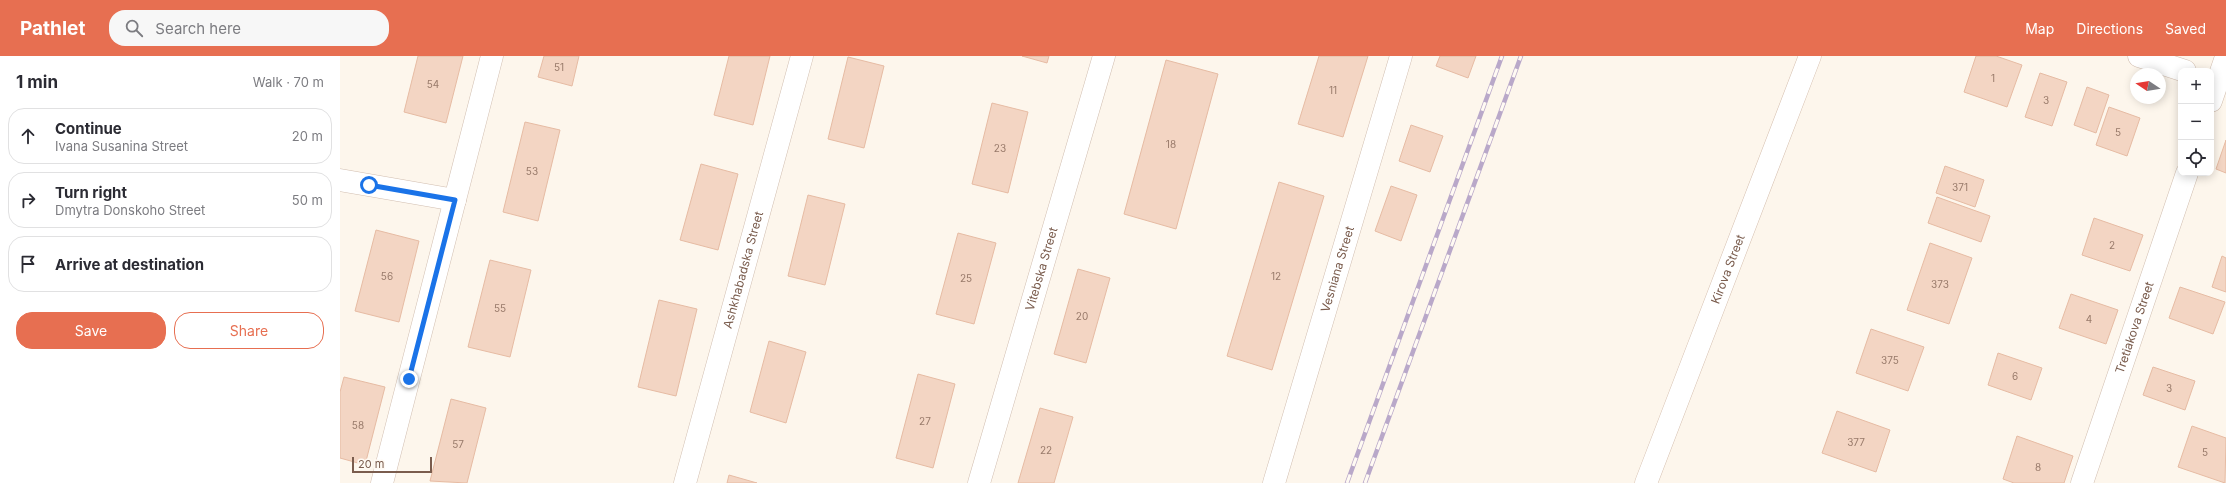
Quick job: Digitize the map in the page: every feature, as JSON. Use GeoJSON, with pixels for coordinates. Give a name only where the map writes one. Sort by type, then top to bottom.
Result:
{"type":"FeatureCollection","features":[{"type":"Feature","properties":{"kind":"street"},"geometry":{"type":"LineString","coordinates":[[382,483],[492,56]]}},
{"type":"Feature","properties":{"kind":"street","name":"Ashkhabadska Street"},"geometry":{"type":"LineString","coordinates":[[685,483],[802,56]]}},
{"type":"Feature","properties":{"kind":"street","name":"Vitebska Street"},"geometry":{"type":"LineString","coordinates":[[979,483],[1104,56]]}},
{"type":"Feature","properties":{"kind":"street","name":"Vesniana Street"},"geometry":{"type":"LineString","coordinates":[[1274,483],[1401,56]]}},
{"type":"Feature","properties":{"kind":"street","name":"Kirova Street"},"geometry":{"type":"LineString","coordinates":[[1646,483],[1810,56]]}},
{"type":"Feature","properties":{"kind":"street"},"geometry":{"type":"LineString","coordinates":[[2139,56],[2178,69]]}},
{"type":"Feature","properties":{"kind":"street"},"geometry":{"type":"LineString","coordinates":[[2216,87],[2226,57]]}},
{"type":"Feature","properties":{"kind":"street","name":"Tretiakova Street"},"geometry":{"type":"LineString","coordinates":[[2082,483],[2186,176]]}},
{"type":"Feature","properties":{"kind":"street"},"geometry":{"type":"LineString","coordinates":[[340,180],[455,200]]}},
{"type":"Feature","properties":{"kind":"building"},"geometry":{"type":"Polygon","coordinates":[[[418,56],[463,56],[446,123],[404,112],[418,56]]]}},
{"type":"Feature","properties":{"kind":"building"},"geometry":{"type":"Polygon","coordinates":[[[544,56],[579,56],[572,86],[538,77],[544,56]]]}},
{"type":"Feature","properties":{"kind":"building"},"geometry":{"type":"Polygon","coordinates":[[[729,56],[770,56],[753,125],[714,115],[729,56]]]}},
{"type":"Feature","properties":{"kind":"building"},"geometry":{"type":"Polygon","coordinates":[[[1022,56],[1049,56],[1047,63],[1022,56]]]}},
{"type":"Feature","properties":{"kind":"building"},"geometry":{"type":"Polygon","coordinates":[[[1319,56],[1368,56],[1343,137],[1298,124],[1319,56]]]}},
{"type":"Feature","properties":{"kind":"building"},"geometry":{"type":"Polygon","coordinates":[[[1440,56],[1476,56],[1468,78],[1436,66],[1440,56]]]}},
{"type":"Feature","properties":{"kind":"building"},"geometry":{"type":"Polygon","coordinates":[[[1976,56],[1996,56],[2022,65],[2007,107],[1964,92],[1976,56]]]}},
{"type":"Feature","properties":{"kind":"building"},"geometry":{"type":"Polygon","coordinates":[[[848,57],[884,66],[864,148],[828,139],[848,57]]]}},
{"type":"Feature","properties":{"kind":"building"},"geometry":{"type":"Polygon","coordinates":[[[1166,60],[1218,74],[1176,229],[1124,214],[1166,60]]]}},
{"type":"Feature","properties":{"kind":"building"},"geometry":{"type":"Polygon","coordinates":[[[2040,73],[2067,82],[2052,126],[2025,117],[2040,73]]]}},
{"type":"Feature","properties":{"kind":"building"},"geometry":{"type":"Polygon","coordinates":[[[2087,87],[2109,95],[2096,133],[2074,125],[2087,87]]]}},
{"type":"Feature","properties":{"kind":"building"},"geometry":{"type":"Polygon","coordinates":[[[992,103],[1028,112],[1008,193],[972,184],[992,103]]]}},
{"type":"Feature","properties":{"kind":"building"},"geometry":{"type":"Polygon","coordinates":[[[2109,107],[2140,118],[2127,156],[2096,145],[2109,107]]]}},
{"type":"Feature","properties":{"kind":"building"},"geometry":{"type":"Polygon","coordinates":[[[525,122],[560,130],[538,221],[503,212],[525,122]]]}},
{"type":"Feature","properties":{"kind":"building"},"geometry":{"type":"Polygon","coordinates":[[[1411,125],[1443,136],[1430,172],[1399,161],[1411,125]]]}},
{"type":"Feature","properties":{"kind":"building"},"geometry":{"type":"Polygon","coordinates":[[[2226,140],[2226,173],[2216,169],[2226,140]]]}},
{"type":"Feature","properties":{"kind":"building"},"geometry":{"type":"Polygon","coordinates":[[[701,164],[738,174],[718,250],[680,240],[701,164]]]}},
{"type":"Feature","properties":{"kind":"building"},"geometry":{"type":"Polygon","coordinates":[[[1945,166],[1984,180],[1975,207],[1936,193],[1945,166]]]}},
{"type":"Feature","properties":{"kind":"building"},"geometry":{"type":"Polygon","coordinates":[[[1279,182],[1324,196],[1272,370],[1227,356],[1279,182]]]}},
{"type":"Feature","properties":{"kind":"building"},"geometry":{"type":"Polygon","coordinates":[[[1391,186],[1417,195],[1401,241],[1375,231],[1391,186]]]}},
{"type":"Feature","properties":{"kind":"building"},"geometry":{"type":"Polygon","coordinates":[[[808,195],[845,204],[825,285],[788,276],[808,195]]]}},
{"type":"Feature","properties":{"kind":"building"},"geometry":{"type":"Polygon","coordinates":[[[1937,197],[1990,216],[1981,242],[1928,223],[1937,197]]]}},
{"type":"Feature","properties":{"kind":"building"},"geometry":{"type":"Polygon","coordinates":[[[2094,218],[2143,235],[2130,271],[2082,255],[2094,218]]]}},
{"type":"Feature","properties":{"kind":"building"},"geometry":{"type":"Polygon","coordinates":[[[376,230],[419,241],[399,322],[355,311],[376,230]]]}},
{"type":"Feature","properties":{"kind":"building"},"geometry":{"type":"Polygon","coordinates":[[[958,233],[996,243],[974,324],[936,314],[958,233]]]}},
{"type":"Feature","properties":{"kind":"building"},"geometry":{"type":"Polygon","coordinates":[[[1930,243],[1972,258],[1949,324],[1907,310],[1930,243]]]}},
{"type":"Feature","properties":{"kind":"building"},"geometry":{"type":"Polygon","coordinates":[[[2222,256],[2226,258],[2226,292],[2212,287],[2222,256]]]}},
{"type":"Feature","properties":{"kind":"building"},"geometry":{"type":"Polygon","coordinates":[[[490,260],[531,270],[510,357],[468,347],[490,260]]]}},
{"type":"Feature","properties":{"kind":"building"},"geometry":{"type":"Polygon","coordinates":[[[1078,269],[1110,278],[1086,363],[1054,354],[1078,269]]]}},
{"type":"Feature","properties":{"kind":"building"},"geometry":{"type":"Polygon","coordinates":[[[2180,287],[2225,302],[2213,334],[2169,318],[2180,287]]]}},
{"type":"Feature","properties":{"kind":"building"},"geometry":{"type":"Polygon","coordinates":[[[2071,294],[2118,310],[2106,344],[2059,328],[2071,294]]]}},
{"type":"Feature","properties":{"kind":"building"},"geometry":{"type":"Polygon","coordinates":[[[659,300],[697,309],[676,396],[638,387],[659,300]]]}},
{"type":"Feature","properties":{"kind":"building"},"geometry":{"type":"Polygon","coordinates":[[[1871,329],[1924,347],[1908,391],[1856,373],[1871,329]]]}},
{"type":"Feature","properties":{"kind":"building"},"geometry":{"type":"Polygon","coordinates":[[[769,341],[806,352],[786,423],[750,412],[769,341]]]}},
{"type":"Feature","properties":{"kind":"building"},"geometry":{"type":"Polygon","coordinates":[[[1998,353],[2042,368],[2031,400],[1988,385],[1998,353]]]}},
{"type":"Feature","properties":{"kind":"building"},"geometry":{"type":"Polygon","coordinates":[[[2153,367],[2195,381],[2185,410],[2143,395],[2153,367]]]}},
{"type":"Feature","properties":{"kind":"building"},"geometry":{"type":"Polygon","coordinates":[[[918,374],[955,384],[933,468],[896,458],[918,374]]]}},
{"type":"Feature","properties":{"kind":"building"},"geometry":{"type":"Polygon","coordinates":[[[344,377],[385,387],[365,465],[340,458],[340,392],[344,377]]]}},
{"type":"Feature","properties":{"kind":"building"},"geometry":{"type":"Polygon","coordinates":[[[451,399],[486,408],[467,483],[430,481],[451,399]]]}},
{"type":"Feature","properties":{"kind":"building"},"geometry":{"type":"Polygon","coordinates":[[[1040,408],[1073,417],[1054,483],[1018,483],[1040,408]]]}},
{"type":"Feature","properties":{"kind":"building"},"geometry":{"type":"Polygon","coordinates":[[[1837,411],[1890,430],[1876,472],[1822,453],[1837,411]]]}},
{"type":"Feature","properties":{"kind":"building"},"geometry":{"type":"Polygon","coordinates":[[[2192,426],[2226,438],[2225,483],[2178,467],[2192,426]]]}},
{"type":"Feature","properties":{"kind":"building"},"geometry":{"type":"Polygon","coordinates":[[[2017,436],[2073,456],[2064,483],[2014,483],[2003,479],[2017,436]]]}},
{"type":"Feature","properties":{"kind":"building"},"geometry":{"type":"Polygon","coordinates":[[[729,475],[757,483],[727,483],[729,475]]]}},
{"type":"Feature","properties":{"kind":"railway"},"geometry":{"type":"LineString","coordinates":[[1347,483],[1502,56]]}},
{"type":"Feature","properties":{"kind":"railway"},"geometry":{"type":"LineString","coordinates":[[1365,483],[1521,56]]}},
{"type":"Feature","properties":{"kind":"route"},"geometry":{"type":"LineString","coordinates":[[369,185],[455,200],[409,379]]}}]}
